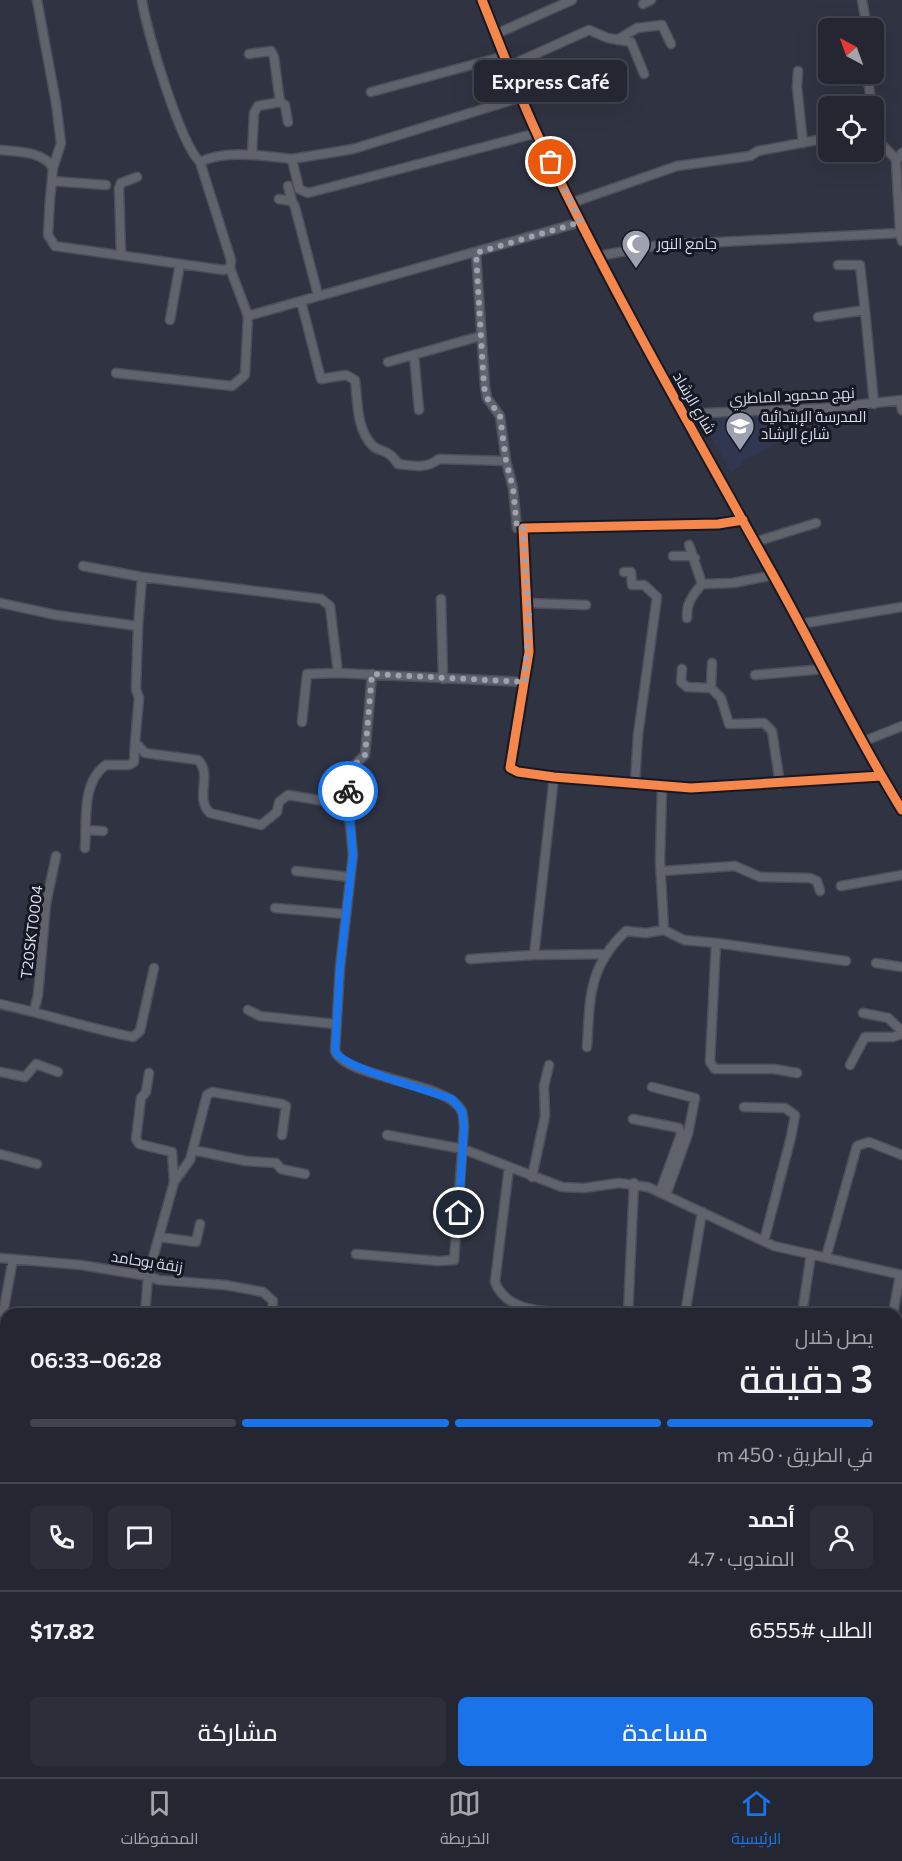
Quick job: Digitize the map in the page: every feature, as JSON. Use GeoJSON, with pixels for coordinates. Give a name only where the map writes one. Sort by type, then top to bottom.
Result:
{"type":"FeatureCollection","features":[{"type":"Feature","properties":{"kind":"street"},"geometry":{"type":"LineString","coordinates":[[37,0],[61,143],[53,168],[48,235],[55,246],[223,270],[230,268]]}},
{"type":"Feature","properties":{"kind":"street"},"geometry":{"type":"LineString","coordinates":[[116,373],[232,386],[245,375],[248,316],[230,268],[231,260],[200,162],[193,155],[178,118],[146,24],[142,0]]}},
{"type":"Feature","properties":{"kind":"street","name":"شارع الرشاد"},"geometry":{"type":"LineString","coordinates":[[482,0],[537,133],[598,256],[682,414],[774,575],[862,742],[902,810]]}},
{"type":"Feature","properties":{"kind":"street"},"geometry":{"type":"LineString","coordinates":[[495,34],[572,0]]}},
{"type":"Feature","properties":{"kind":"street"},"geometry":{"type":"LineString","coordinates":[[862,0],[865,18]]}},
{"type":"Feature","properties":{"kind":"street"},"geometry":{"type":"LineString","coordinates":[[616,40],[630,31],[662,25],[671,44]]}},
{"type":"Feature","properties":{"kind":"street"},"geometry":{"type":"LineString","coordinates":[[509,66],[589,30],[616,40],[631,42],[644,74]]}},
{"type":"Feature","properties":{"kind":"street"},"geometry":{"type":"LineString","coordinates":[[249,54],[271,51],[280,102]]}},
{"type":"Feature","properties":{"kind":"street"},"geometry":{"type":"LineString","coordinates":[[370,92],[505,56]]}},
{"type":"Feature","properties":{"kind":"street"},"geometry":{"type":"LineString","coordinates":[[798,71],[797,87],[803,143]]}},
{"type":"Feature","properties":{"kind":"street"},"geometry":{"type":"LineString","coordinates":[[200,162],[210,157],[252,154],[292,159],[353,149],[522,97]]}},
{"type":"Feature","properties":{"kind":"street"},"geometry":{"type":"LineString","coordinates":[[252,154],[254,113],[258,106],[280,102],[285,105],[288,122]]}},
{"type":"Feature","properties":{"kind":"street"},"geometry":{"type":"LineString","coordinates":[[292,159],[299,189],[308,193],[537,133]]}},
{"type":"Feature","properties":{"kind":"street"},"geometry":{"type":"LineString","coordinates":[[572,203],[677,166],[750,156],[758,151],[818,140]]}},
{"type":"Feature","properties":{"kind":"street"},"geometry":{"type":"LineString","coordinates":[[598,256],[660,245],[901,237],[899,156],[884,146]]}},
{"type":"Feature","properties":{"kind":"street"},"geometry":{"type":"LineString","coordinates":[[0,150],[40,156],[48,160],[53,168]]}},
{"type":"Feature","properties":{"kind":"street"},"geometry":{"type":"LineString","coordinates":[[121,255],[119,188],[121,183],[136,177]]}},
{"type":"Feature","properties":{"kind":"street"},"geometry":{"type":"LineString","coordinates":[[52,181],[106,185]]}},
{"type":"Feature","properties":{"kind":"street"},"geometry":{"type":"LineString","coordinates":[[288,186],[318,295]]}},
{"type":"Feature","properties":{"kind":"street"},"geometry":{"type":"LineString","coordinates":[[279,200],[292,201]]}},
{"type":"Feature","properties":{"kind":"street"},"geometry":{"type":"LineString","coordinates":[[248,316],[581,222]]}},
{"type":"Feature","properties":{"kind":"street"},"geometry":{"type":"LineString","coordinates":[[476,253],[487,398],[500,416],[506,461],[513,488],[517,528],[718,524],[742,520]]}},
{"type":"Feature","properties":{"kind":"street"},"geometry":{"type":"LineString","coordinates":[[170,320],[180,264]]}},
{"type":"Feature","properties":{"kind":"street"},"geometry":{"type":"LineString","coordinates":[[838,265],[860,265],[874,404]]}},
{"type":"Feature","properties":{"kind":"street"},"geometry":{"type":"LineString","coordinates":[[301,301],[321,380],[346,375],[355,380],[361,430],[374,447],[387,450],[398,464],[423,467],[439,459],[506,461]]}},
{"type":"Feature","properties":{"kind":"street"},"geometry":{"type":"LineString","coordinates":[[818,317],[866,310]]}},
{"type":"Feature","properties":{"kind":"street"},"geometry":{"type":"LineString","coordinates":[[388,362],[481,336]]}},
{"type":"Feature","properties":{"kind":"street"},"geometry":{"type":"LineString","coordinates":[[414,355],[419,410]]}},
{"type":"Feature","properties":{"kind":"street","name":"نهج محمود الماطري"},"geometry":{"type":"LineString","coordinates":[[682,414],[901,404]]}},
{"type":"Feature","properties":{"kind":"street"},"geometry":{"type":"LineString","coordinates":[[755,542],[816,523]]}},
{"type":"Feature","properties":{"kind":"street"},"geometry":{"type":"LineString","coordinates":[[523,528],[529,652],[510,768],[518,772],[554,777],[691,788],[881,776]]}},
{"type":"Feature","properties":{"kind":"street"},"geometry":{"type":"LineString","coordinates":[[689,545],[702,584]]}},
{"type":"Feature","properties":{"kind":"street"},"geometry":{"type":"LineString","coordinates":[[673,556],[695,558]]}},
{"type":"Feature","properties":{"kind":"street"},"geometry":{"type":"LineString","coordinates":[[83,566],[142,577],[321,599],[330,606],[338,673]]}},
{"type":"Feature","properties":{"kind":"street"},"geometry":{"type":"LineString","coordinates":[[624,572],[631,572],[632,585],[644,585],[657,597],[638,735],[635,783]]}},
{"type":"Feature","properties":{"kind":"street"},"geometry":{"type":"LineString","coordinates":[[702,584],[733,583],[774,575]]}},
{"type":"Feature","properties":{"kind":"street"},"geometry":{"type":"LineString","coordinates":[[85,848],[86,808],[94,778],[106,765],[129,765],[134,762],[139,698],[136,689],[142,577]]}},
{"type":"Feature","properties":{"kind":"street"},"geometry":{"type":"LineString","coordinates":[[687,618],[686,608],[702,584]]}},
{"type":"Feature","properties":{"kind":"street"},"geometry":{"type":"LineString","coordinates":[[441,599],[443,679]]}},
{"type":"Feature","properties":{"kind":"street"},"geometry":{"type":"LineString","coordinates":[[0,603],[56,615],[138,626]]}},
{"type":"Feature","properties":{"kind":"street"},"geometry":{"type":"LineString","coordinates":[[528,603],[586,605]]}},
{"type":"Feature","properties":{"kind":"street"},"geometry":{"type":"LineString","coordinates":[[800,624],[902,607]]}},
{"type":"Feature","properties":{"kind":"street"},"geometry":{"type":"LineString","coordinates":[[711,688],[712,663]]}},
{"type":"Feature","properties":{"kind":"street"},"geometry":{"type":"LineString","coordinates":[[682,669],[681,682],[687,687],[711,688],[721,698],[729,724],[764,723],[772,731],[780,784]]}},
{"type":"Feature","properties":{"kind":"street"},"geometry":{"type":"LineString","coordinates":[[755,675],[810,673],[824,669]]}},
{"type":"Feature","properties":{"kind":"street"},"geometry":{"type":"LineString","coordinates":[[302,722],[307,674],[372,674],[525,682]]}},
{"type":"Feature","properties":{"kind":"street"},"geometry":{"type":"LineString","coordinates":[[356,1254],[438,1261],[454,1260],[463,1149],[462,1111],[452,1099],[341,1059],[335,1051],[335,1024],[345,914],[353,855],[348,805],[348,771],[365,755],[372,674]]}},
{"type":"Feature","properties":{"kind":"street"},"geometry":{"type":"LineString","coordinates":[[862,742],[902,726]]}},
{"type":"Feature","properties":{"kind":"street"},"geometry":{"type":"LineString","coordinates":[[135,742],[145,753],[198,760],[205,770],[202,800],[204,808],[218,816],[261,825],[277,812],[279,802],[288,795],[348,805]]}},
{"type":"Feature","properties":{"kind":"street"},"geometry":{"type":"LineString","coordinates":[[534,955],[554,777]]}},
{"type":"Feature","properties":{"kind":"street"},"geometry":{"type":"LineString","coordinates":[[662,787],[660,861],[663,871],[664,930]]}},
{"type":"Feature","properties":{"kind":"street"},"geometry":{"type":"LineString","coordinates":[[86,830],[103,831]]}},
{"type":"Feature","properties":{"kind":"street","name":"T20SKT0004"},"geometry":{"type":"LineString","coordinates":[[34,1011],[38,995],[46,904],[56,856]]}},
{"type":"Feature","properties":{"kind":"street"},"geometry":{"type":"LineString","coordinates":[[663,871],[735,866],[759,878],[810,878],[817,881],[820,891]]}},
{"type":"Feature","properties":{"kind":"street"},"geometry":{"type":"LineString","coordinates":[[296,871],[350,877]]}},
{"type":"Feature","properties":{"kind":"street"},"geometry":{"type":"LineString","coordinates":[[842,886],[902,875]]}},
{"type":"Feature","properties":{"kind":"street"},"geometry":{"type":"LineString","coordinates":[[275,908],[345,914]]}},
{"type":"Feature","properties":{"kind":"street"},"geometry":{"type":"LineString","coordinates":[[587,1047],[592,985],[599,964],[626,931],[646,933],[664,930],[684,940],[846,961]]}},
{"type":"Feature","properties":{"kind":"street"},"geometry":{"type":"LineString","coordinates":[[716,943],[710,1062],[715,1069],[774,1069],[797,1073]]}},
{"type":"Feature","properties":{"kind":"street"},"geometry":{"type":"LineString","coordinates":[[470,959],[607,954]]}},
{"type":"Feature","properties":{"kind":"street"},"geometry":{"type":"LineString","coordinates":[[876,963],[902,967]]}},
{"type":"Feature","properties":{"kind":"street"},"geometry":{"type":"LineString","coordinates":[[0,1004],[34,1011],[93,1029],[133,1037],[140,1031],[154,968]]}},
{"type":"Feature","properties":{"kind":"street"},"geometry":{"type":"LineString","coordinates":[[248,1010],[260,1016],[335,1024]]}},
{"type":"Feature","properties":{"kind":"street"},"geometry":{"type":"LineString","coordinates":[[850,1065],[865,1038],[893,1037],[902,1032],[888,1018],[863,1013]]}},
{"type":"Feature","properties":{"kind":"street"},"geometry":{"type":"LineString","coordinates":[[0,1072],[25,1077],[36,1064],[58,1072]]}},
{"type":"Feature","properties":{"kind":"street"},"geometry":{"type":"LineString","coordinates":[[532,1177],[545,1116],[544,1086],[549,1065]]}},
{"type":"Feature","properties":{"kind":"street"},"geometry":{"type":"LineString","coordinates":[[145,1308],[148,1276],[174,1182],[172,1152],[139,1144],[136,1139],[141,1098],[146,1092],[149,1073]]}},
{"type":"Feature","properties":{"kind":"street"},"geometry":{"type":"LineString","coordinates":[[652,1087],[694,1098],[688,1134],[663,1193]]}},
{"type":"Feature","properties":{"kind":"street"},"geometry":{"type":"LineString","coordinates":[[174,1182],[190,1160],[207,1095],[212,1092],[286,1106],[282,1135]]}},
{"type":"Feature","properties":{"kind":"street"},"geometry":{"type":"LineString","coordinates":[[744,1107],[785,1108],[795,1115],[792,1137],[764,1241]]}},
{"type":"Feature","properties":{"kind":"street"},"geometry":{"type":"LineString","coordinates":[[633,1119],[679,1128],[681,1134],[663,1193]]}},
{"type":"Feature","properties":{"kind":"street"},"geometry":{"type":"LineString","coordinates":[[387,1135],[463,1149],[562,1187],[584,1188],[634,1183],[663,1193],[774,1246],[901,1275],[894,1308]]}},
{"type":"Feature","properties":{"kind":"street"},"geometry":{"type":"LineString","coordinates":[[826,1257],[857,1146],[869,1142],[902,1155]]}},
{"type":"Feature","properties":{"kind":"street"},"geometry":{"type":"LineString","coordinates":[[192,1150],[246,1161],[276,1163],[281,1169],[304,1174]]}},
{"type":"Feature","properties":{"kind":"street"},"geometry":{"type":"LineString","coordinates":[[0,1154],[37,1164]]}},
{"type":"Feature","properties":{"kind":"street"},"geometry":{"type":"LineString","coordinates":[[509,1167],[495,1282],[501,1297],[514,1304],[540,1308]]}},
{"type":"Feature","properties":{"kind":"street"},"geometry":{"type":"LineString","coordinates":[[628,1308],[634,1183]]}},
{"type":"Feature","properties":{"kind":"street"},"geometry":{"type":"LineString","coordinates":[[687,1308],[702,1212]]}},
{"type":"Feature","properties":{"kind":"street"},"geometry":{"type":"LineString","coordinates":[[159,1238],[196,1242],[200,1224]]}},
{"type":"Feature","properties":{"kind":"street"},"geometry":{"type":"LineString","coordinates":[[803,1308],[811,1254]]}},
{"type":"Feature","properties":{"kind":"street","name":"زنقة بوحامد"},"geometry":{"type":"LineString","coordinates":[[0,1258],[148,1276],[159,1280],[225,1285],[263,1292],[273,1301],[272,1308]]}},
{"type":"Feature","properties":{"kind":"street"},"geometry":{"type":"LineString","coordinates":[[4,1308],[13,1259]]}},
{"type":"Feature","properties":{"kind":"shaded area","name":"المدرسة الإبتدائية شارع الرشاد"},"geometry":{"type":"Polygon","coordinates":[[[777,412],[779,442],[742,462],[744,465],[731,472],[701,420],[704,417],[777,412]]]}},
{"type":"Feature","properties":{"kind":"cycle path"},"geometry":{"type":"LineString","coordinates":[[482,0],[530,119],[593,247],[902,810]]}},
{"type":"Feature","properties":{"kind":"cycle path"},"geometry":{"type":"LineString","coordinates":[[743,520],[718,524],[523,528],[529,652],[510,768],[518,772],[554,777],[691,788],[881,776]]}},
{"type":"Feature","properties":{"kind":"way so far"},"geometry":{"type":"LineString","coordinates":[[348,791],[348,771],[365,755],[372,674],[525,682],[529,652],[529,619],[523,528],[517,528],[513,488],[506,461],[500,416],[487,398],[484,387],[476,253],[581,222],[551,162]]}},
{"type":"Feature","properties":{"kind":"place","name":"Express Café"},"geometry":{"type":"Point","coordinates":[551,162]}},
{"type":"Feature","properties":{"kind":"place","name":"جامع النور"},"geometry":{"type":"Point","coordinates":[636,270]}},
{"type":"Feature","properties":{"kind":"place","name":"المدرسة الإبتدائية شارع الرشاد"},"geometry":{"type":"Point","coordinates":[740,452]}},
{"type":"Feature","properties":{"kind":"route"},"geometry":{"type":"LineString","coordinates":[[348,791],[353,855],[345,912],[335,1051],[341,1059],[360,1068],[452,1099],[462,1111],[464,1125],[459,1213]]}}]}
